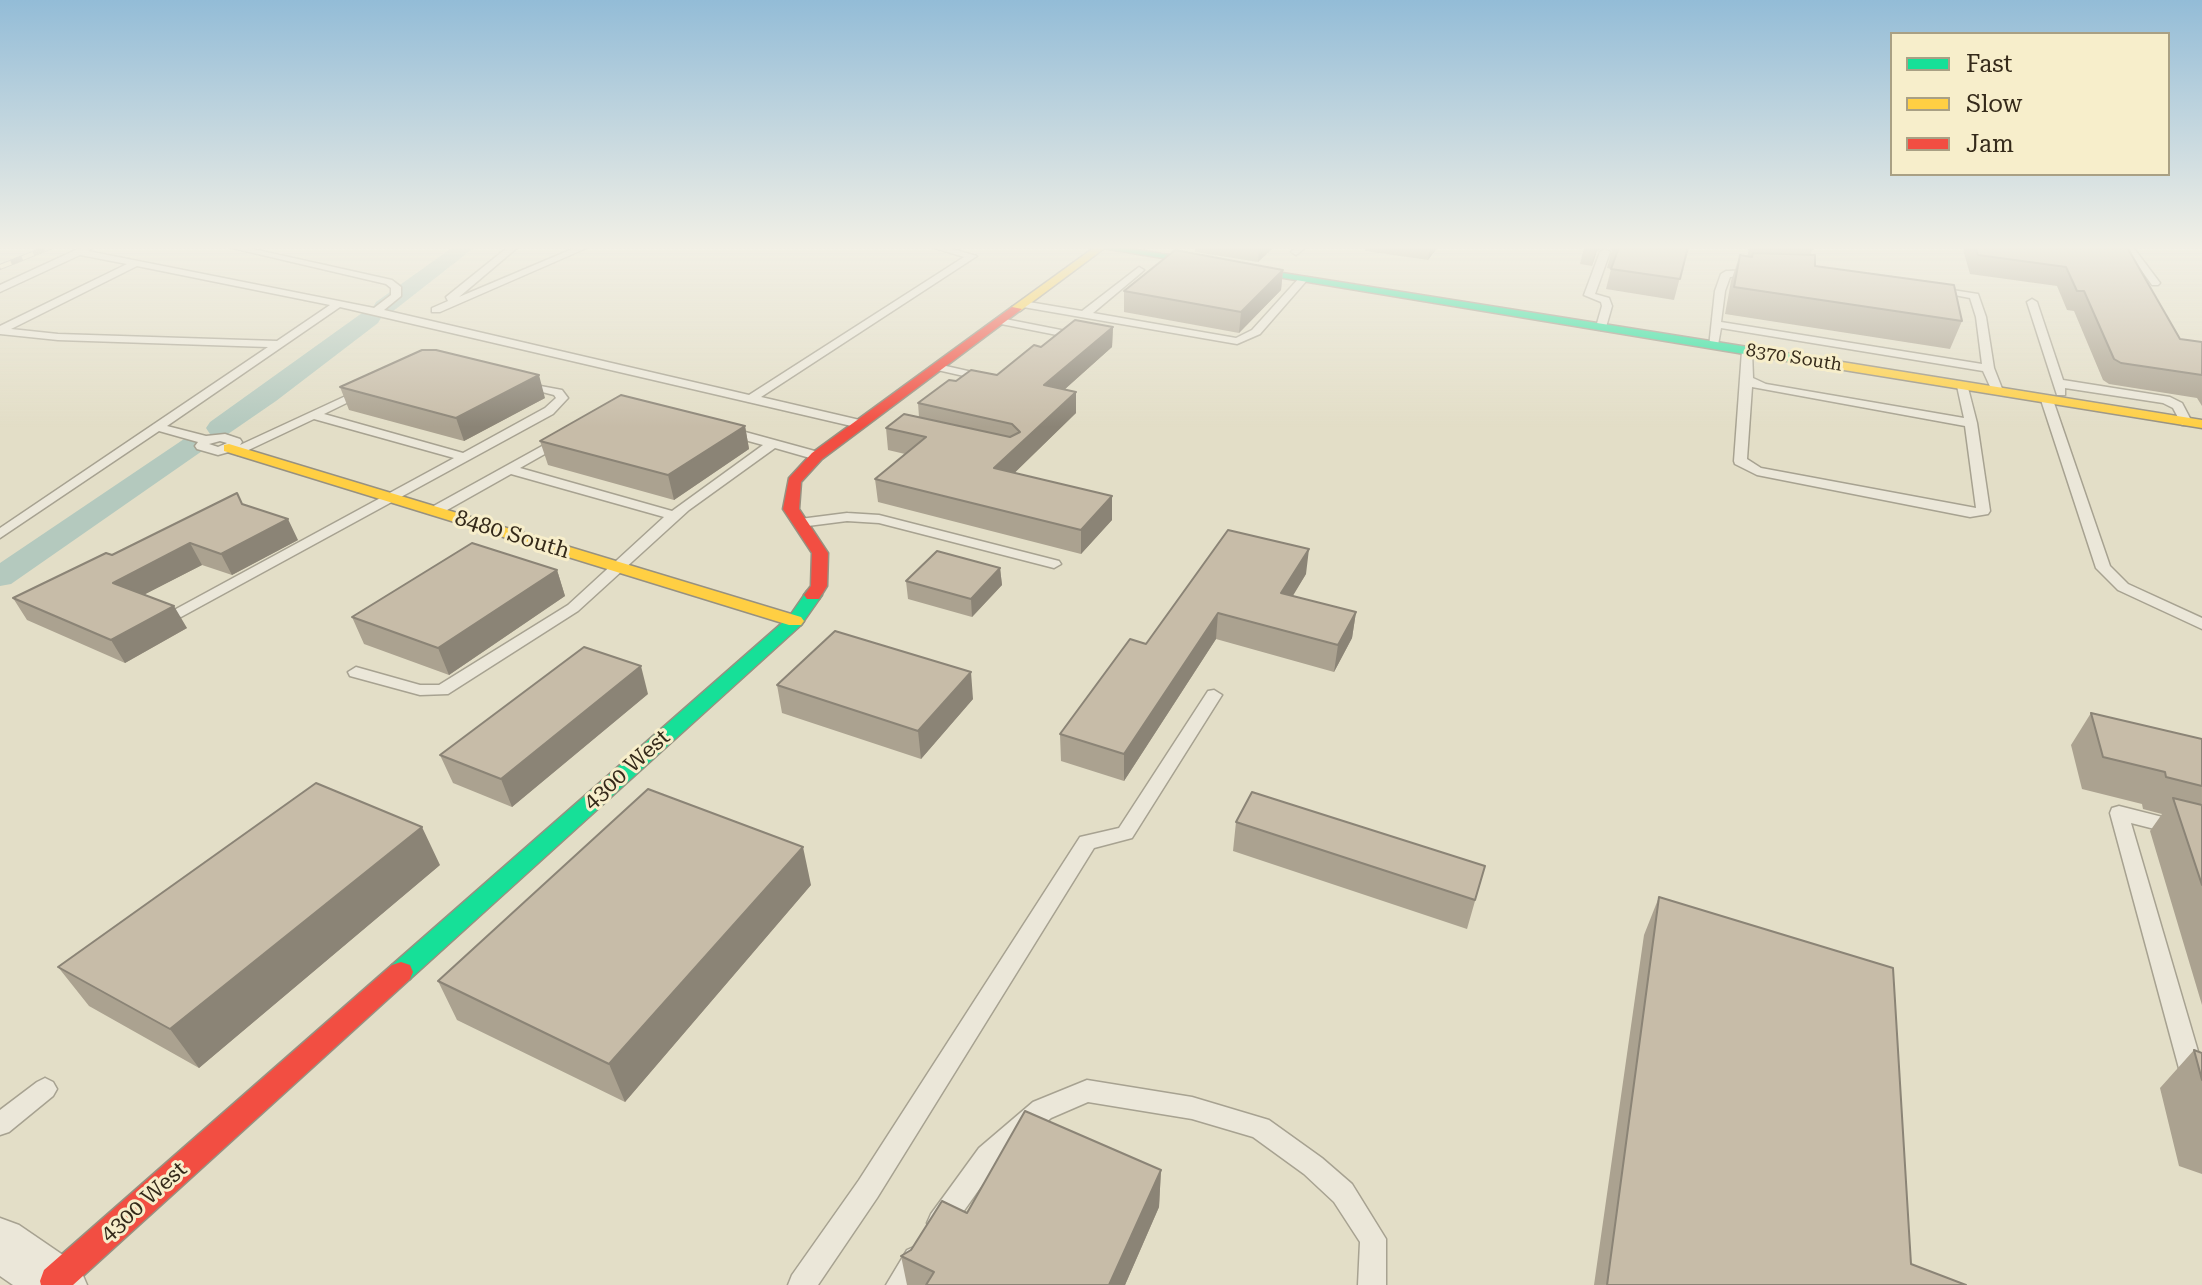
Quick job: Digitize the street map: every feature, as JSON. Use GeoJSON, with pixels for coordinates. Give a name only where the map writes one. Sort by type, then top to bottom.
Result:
{"type":"FeatureCollection","features":[{"type":"Feature","properties":{"kind":"street","name":"4300 West"},"geometry":{"type":"LineString","coordinates":[[58,1283],[795,621],[819,586],[820,553],[791,509],[794,481],[817,456],[869,423],[937,367],[1019,307]]}},
{"type":"Feature","properties":{"kind":"street","name":"8370 South"},"geometry":{"type":"LineString","coordinates":[[1477,307],[2194,423]]}},
{"type":"Feature","properties":{"kind":"street","name":"8480 South"},"geometry":{"type":"LineString","coordinates":[[234,450],[795,621]]}},
{"type":"Feature","properties":{"kind":"street"},"geometry":{"type":"LineString","coordinates":[[0,1244],[58,1283]]}},
{"type":"Feature","properties":{"kind":"lane"},"geometry":{"type":"LineString","coordinates":[[0,331],[48,307]]}},
{"type":"Feature","properties":{"kind":"lane"},"geometry":{"type":"LineString","coordinates":[[0,534],[334,307]]}},
{"type":"Feature","properties":{"kind":"lane"},"geometry":{"type":"LineString","coordinates":[[354,307],[750,399],[869,423]]}},
{"type":"Feature","properties":{"kind":"lane"},"geometry":{"type":"LineString","coordinates":[[376,311],[381,307]]}},
{"type":"Feature","properties":{"kind":"lane"},"geometry":{"type":"LineString","coordinates":[[420,321],[440,307]]}},
{"type":"Feature","properties":{"kind":"lane"},"geometry":{"type":"LineString","coordinates":[[436,310],[443,307]]}},
{"type":"Feature","properties":{"kind":"lane"},"geometry":{"type":"LineString","coordinates":[[750,399],[893,307]]}},
{"type":"Feature","properties":{"kind":"lane"},"geometry":{"type":"LineString","coordinates":[[1039,307],[1237,341],[1256,332],[1278,307]]}},
{"type":"Feature","properties":{"kind":"lane"},"geometry":{"type":"LineString","coordinates":[[1084,315],[1094,307]]}},
{"type":"Feature","properties":{"kind":"lane"},"geometry":{"type":"LineString","coordinates":[[1601,327],[1607,307]]}},
{"type":"Feature","properties":{"kind":"lane"},"geometry":{"type":"LineString","coordinates":[[1713,345],[1718,307]]}},
{"type":"Feature","properties":{"kind":"lane"},"geometry":{"type":"LineString","coordinates":[[1978,307],[1988,368],[1997,391]]}},
{"type":"Feature","properties":{"kind":"lane"},"geometry":{"type":"LineString","coordinates":[[2034,307],[2058,383],[2056,401],[2103,568],[2123,587],[2202,624]]}},
{"type":"Feature","properties":{"kind":"lane"},"geometry":{"type":"LineString","coordinates":[[1000,321],[1062,333],[1062,337],[1040,355]]}},
{"type":"Feature","properties":{"kind":"lane"},"geometry":{"type":"LineString","coordinates":[[1716,324],[1988,368]]}},
{"type":"Feature","properties":{"kind":"lane"},"geometry":{"type":"LineString","coordinates":[[0,331],[58,337],[279,344]]}},
{"type":"Feature","properties":{"kind":"lane"},"geometry":{"type":"LineString","coordinates":[[1747,351],[1740,461],[1757,471],[1970,513],[1983,511],[1963,386]]}},
{"type":"Feature","properties":{"kind":"lane"},"geometry":{"type":"LineString","coordinates":[[937,367],[1001,380]]}},
{"type":"Feature","properties":{"kind":"lane"},"geometry":{"type":"LineString","coordinates":[[1747,380],[1763,387],[1971,423]]}},
{"type":"Feature","properties":{"kind":"lane"},"geometry":{"type":"LineString","coordinates":[[181,612],[549,411],[562,398],[558,392],[514,382]]}},
{"type":"Feature","properties":{"kind":"lane"},"geometry":{"type":"LineString","coordinates":[[157,427],[206,440],[201,446],[218,451],[234,450],[382,383]]}},
{"type":"Feature","properties":{"kind":"lane"},"geometry":{"type":"LineString","coordinates":[[2058,383],[2166,400],[2178,406],[2194,423]]}},
{"type":"Feature","properties":{"kind":"lane"},"geometry":{"type":"LineString","coordinates":[[312,415],[465,457]]}},
{"type":"Feature","properties":{"kind":"lane"},"geometry":{"type":"LineString","coordinates":[[713,427],[817,456]]}},
{"type":"Feature","properties":{"kind":"lane"},"geometry":{"type":"LineString","coordinates":[[435,511],[572,434]]}},
{"type":"Feature","properties":{"kind":"lane"},"geometry":{"type":"LineString","coordinates":[[356,672],[420,690],[442,690],[573,608],[675,516],[773,444]]}},
{"type":"Feature","properties":{"kind":"lane"},"geometry":{"type":"LineString","coordinates":[[509,469],[675,516]]}},
{"type":"Feature","properties":{"kind":"lane"},"geometry":{"type":"LineString","coordinates":[[800,523],[847,517],[879,519],[1054,564]]}},
{"type":"Feature","properties":{"kind":"lane"},"geometry":{"type":"LineString","coordinates":[[802,1285],[868,1189],[1087,842],[1125,833],[1214,695]]}},
{"type":"Feature","properties":{"kind":"lane"},"geometry":{"type":"LineString","coordinates":[[2202,834],[2119,813],[2192,1072],[2202,1075]]}},
{"type":"Feature","properties":{"kind":"lane"},"geometry":{"type":"LineString","coordinates":[[0,1124],[45,1089]]}},
{"type":"Feature","properties":{"kind":"lane"},"geometry":{"type":"LineString","coordinates":[[900,1285],[923,1246],[988,1156],[1042,1110],[1087,1091],[1192,1108],[1260,1128],[1313,1166],[1343,1193],[1373,1239],[1372,1285]]}},
{"type":"Feature","properties":{"kind":"building"},"geometry":{"type":"Polygon","coordinates":[[[1213,307],[1246,307],[1241,312],[1213,307]]]}},
{"type":"Feature","properties":{"kind":"building"},"geometry":{"type":"Polygon","coordinates":[[[1868,307],[1959,307],[1962,321],[1868,307]]]}},
{"type":"Feature","properties":{"kind":"building"},"geometry":{"type":"Polygon","coordinates":[[[2091,307],[2162,307],[2180,339],[2202,342],[2202,375],[2121,363],[2114,359],[2091,307]]]}},
{"type":"Feature","properties":{"kind":"building"},"geometry":{"type":"Polygon","coordinates":[[[1075,320],[1113,327],[1044,385],[1076,392],[994,468],[1112,496],[1081,530],[875,479],[926,437],[886,428],[904,414],[1010,437],[1020,432],[1012,424],[918,403],[949,380],[956,381],[971,370],[997,375],[1034,345],[1041,347],[1075,320]]]}},
{"type":"Feature","properties":{"kind":"building"},"geometry":{"type":"Polygon","coordinates":[[[422,350],[436,350],[539,375],[456,418],[340,387],[422,350]]]}},
{"type":"Feature","properties":{"kind":"building"},"geometry":{"type":"Polygon","coordinates":[[[621,395],[745,426],[668,475],[540,441],[621,395]]]}},
{"type":"Feature","properties":{"kind":"building"},"geometry":{"type":"Polygon","coordinates":[[[237,493],[242,504],[288,519],[221,554],[190,543],[113,583],[174,606],[111,640],[13,598],[106,553],[112,555],[237,493]]]}},
{"type":"Feature","properties":{"kind":"building"},"geometry":{"type":"Polygon","coordinates":[[[1228,530],[1309,549],[1281,593],[1356,612],[1338,645],[1218,613],[1124,754],[1060,734],[1130,639],[1146,644],[1228,530]]]}},
{"type":"Feature","properties":{"kind":"building"},"geometry":{"type":"Polygon","coordinates":[[[472,543],[557,570],[438,648],[352,617],[472,543]]]}},
{"type":"Feature","properties":{"kind":"building"},"geometry":{"type":"Polygon","coordinates":[[[937,551],[1000,568],[971,599],[906,581],[937,551]]]}},
{"type":"Feature","properties":{"kind":"building"},"geometry":{"type":"Polygon","coordinates":[[[835,631],[971,672],[918,731],[777,685],[835,631]]]}},
{"type":"Feature","properties":{"kind":"building"},"geometry":{"type":"Polygon","coordinates":[[[584,647],[641,666],[501,779],[440,755],[584,647]]]}},
{"type":"Feature","properties":{"kind":"building"},"geometry":{"type":"Polygon","coordinates":[[[2091,713],[2202,739],[2202,786],[2166,777],[2165,772],[2103,757],[2091,713]]]}},
{"type":"Feature","properties":{"kind":"building"},"geometry":{"type":"Polygon","coordinates":[[[316,783],[422,827],[170,1029],[58,967],[316,783]]]}},
{"type":"Feature","properties":{"kind":"building"},"geometry":{"type":"Polygon","coordinates":[[[648,789],[803,847],[609,1064],[438,981],[648,789]]]}},
{"type":"Feature","properties":{"kind":"building"},"geometry":{"type":"Polygon","coordinates":[[[1252,792],[1485,866],[1475,900],[1236,822],[1252,792]]]}},
{"type":"Feature","properties":{"kind":"building"},"geometry":{"type":"Polygon","coordinates":[[[2173,798],[2202,805],[2202,885],[2173,798]]]}},
{"type":"Feature","properties":{"kind":"building"},"geometry":{"type":"Polygon","coordinates":[[[1659,897],[1893,968],[1911,1264],[1966,1285],[1607,1285],[1659,897]]]}},
{"type":"Feature","properties":{"kind":"building"},"geometry":{"type":"Polygon","coordinates":[[[2194,1050],[2202,1053],[2202,1080],[2194,1050]]]}},
{"type":"Feature","properties":{"kind":"building"},"geometry":{"type":"Polygon","coordinates":[[[1025,1111],[1161,1170],[1109,1285],[926,1285],[934,1272],[901,1256],[911,1250],[942,1201],[967,1213],[1025,1111]]]}},
{"type":"Feature","properties":{"kind":"waterway"},"geometry":{"type":"LineString","coordinates":[[219,428],[370,318]]}},
{"type":"Feature","properties":{"kind":"waterway"},"geometry":{"type":"LineString","coordinates":[[0,577],[196,443]]}},
{"type":"Feature","properties":{"kind":"traffic: fast"},"geometry":{"type":"LineString","coordinates":[[1474,307],[1817,362]]}},
{"type":"Feature","properties":{"kind":"traffic: fast"},"geometry":{"type":"LineString","coordinates":[[401,972],[795,621],[813,595]]}},
{"type":"Feature","properties":{"kind":"traffic: slow"},"geometry":{"type":"LineString","coordinates":[[1817,362],[2202,424]]}},
{"type":"Feature","properties":{"kind":"traffic: slow"},"geometry":{"type":"LineString","coordinates":[[229,448],[795,621]]}},
{"type":"Feature","properties":{"kind":"traffic: jam"},"geometry":{"type":"LineString","coordinates":[[813,595],[819,586],[820,553],[791,509],[794,481],[817,456],[1016,309]]}},
{"type":"Feature","properties":{"kind":"traffic: jam"},"geometry":{"type":"LineString","coordinates":[[55,1281],[401,972]]}}]}
